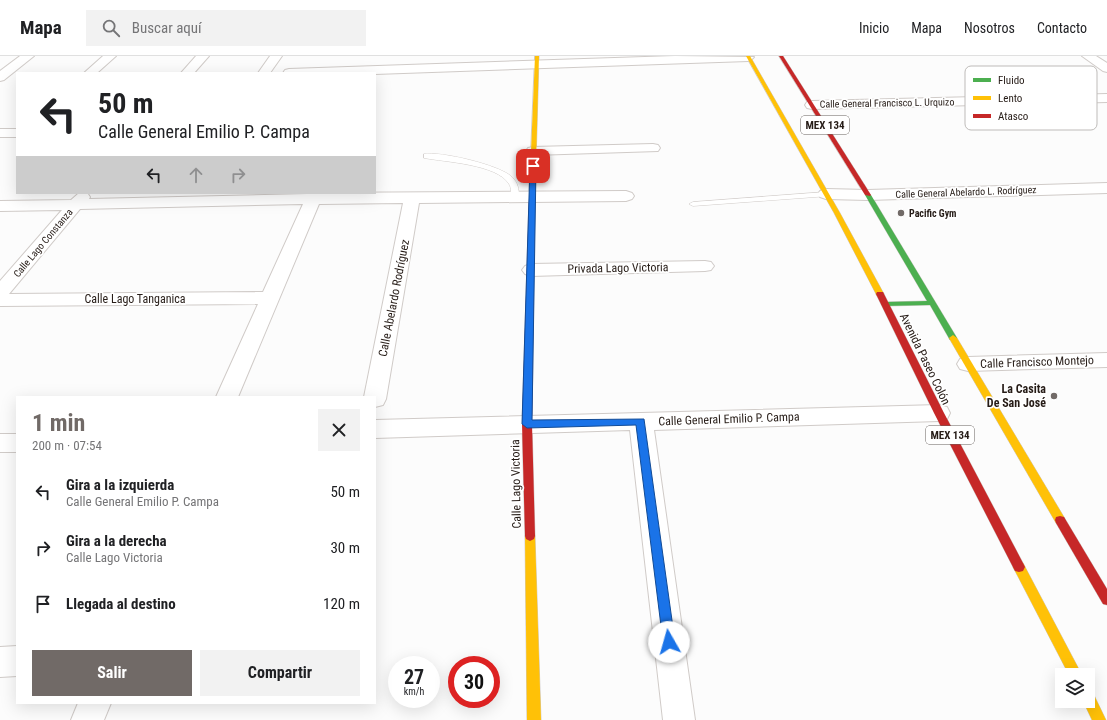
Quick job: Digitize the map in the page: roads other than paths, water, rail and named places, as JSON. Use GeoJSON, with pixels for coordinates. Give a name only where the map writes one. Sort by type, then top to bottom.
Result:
{"type":"FeatureCollection","features":[{"type":"Feature","properties":{"kind":"main road","name":"MEX 134"},"geometry":{"type":"LineString","coordinates":[[780,56],[868,195],[1107,600]]}},
{"type":"Feature","properties":{"kind":"main road","name":"Avenida Paseo Colón"},"geometry":{"type":"LineString","coordinates":[[748,57],[826,194],[885,304],[939,413],[1072,668]]}},
{"type":"Feature","properties":{"kind":"main road","name":"Calle Lago Victoria"},"geometry":{"type":"LineString","coordinates":[[534,720],[527,424],[533,151],[537,60]]}},
{"type":"Feature","properties":{"kind":"main road"},"geometry":{"type":"LineString","coordinates":[[885,304],[931,304]]}},
{"type":"Feature","properties":{"kind":"main road"},"geometry":{"type":"LineString","coordinates":[[1093,708],[1099,720]]}},
{"type":"Feature","properties":{"kind":"street"},"geometry":{"type":"LineString","coordinates":[[0,78],[28,56]]}},
{"type":"Feature","properties":{"kind":"street"},"geometry":{"type":"LineString","coordinates":[[91,72],[110,56]]}},
{"type":"Feature","properties":{"kind":"street"},"geometry":{"type":"LineString","coordinates":[[188,72],[203,56]]}},
{"type":"Feature","properties":{"kind":"street"},"geometry":{"type":"LineString","coordinates":[[265,72],[276,56]]}},
{"type":"Feature","properties":{"kind":"street"},"geometry":{"type":"LineString","coordinates":[[372,56],[367,72],[537,60],[748,57]]}},
{"type":"Feature","properties":{"kind":"street"},"geometry":{"type":"LineString","coordinates":[[1088,56],[1107,68]]}},
{"type":"Feature","properties":{"kind":"street"},"geometry":{"type":"LineString","coordinates":[[0,78],[16,79]]}},
{"type":"Feature","properties":{"kind":"street","name":"Calle General Francisco L. Urquizo"},"geometry":{"type":"LineString","coordinates":[[1097,98],[1107,98]]}},
{"type":"Feature","properties":{"kind":"street","name":"Calle General Francisco L. Urquizo"},"geometry":{"type":"LineString","coordinates":[[812,105],[965,101]]}},
{"type":"Feature","properties":{"kind":"street"},"geometry":{"type":"LineString","coordinates":[[0,133],[16,133]]}},
{"type":"Feature","properties":{"kind":"street"},"geometry":{"type":"LineString","coordinates":[[533,151],[653,148]]}},
{"type":"Feature","properties":{"kind":"street","name":"Calle General Abelardo L. Rodríguez"},"geometry":{"type":"LineString","coordinates":[[826,194],[868,195],[1103,191]]}},
{"type":"Feature","properties":{"kind":"street"},"geometry":{"type":"LineString","coordinates":[[0,206],[81,198],[314,196],[412,198],[626,196]]}},
{"type":"Feature","properties":{"kind":"street"},"geometry":{"type":"LineString","coordinates":[[227,396],[314,196]]}},
{"type":"Feature","properties":{"kind":"street","name":"Calle Lago Constanza"},"geometry":{"type":"LineString","coordinates":[[0,293],[81,198]]}},
{"type":"Feature","properties":{"kind":"street","name":"Calle Abelardo Rodríguez"},"geometry":{"type":"LineString","coordinates":[[376,396],[412,198]]}},
{"type":"Feature","properties":{"kind":"street","name":"Privada Lago Victoria"},"geometry":{"type":"LineString","coordinates":[[531,270],[705,266]]}},
{"type":"Feature","properties":{"kind":"street","name":"Calle Lago Tanganica"},"geometry":{"type":"LineString","coordinates":[[0,300],[271,298]]}},
{"type":"Feature","properties":{"kind":"street","name":"Calle Francisco Montejo"},"geometry":{"type":"LineString","coordinates":[[968,364],[1107,360]]}},
{"type":"Feature","properties":{"kind":"street","name":"Calle General Emilio P. Campa"},"geometry":{"type":"LineString","coordinates":[[376,429],[939,413]]}},
{"type":"Feature","properties":{"kind":"street"},"geometry":{"type":"LineString","coordinates":[[641,422],[679,720]]}},
{"type":"Feature","properties":{"kind":"street"},"geometry":{"type":"LineString","coordinates":[[0,443],[16,442]]}},
{"type":"Feature","properties":{"kind":"street"},"geometry":{"type":"LineString","coordinates":[[0,662],[16,661]]}},
{"type":"Feature","properties":{"kind":"street"},"geometry":{"type":"LineString","coordinates":[[87,720],[95,704]]}},
{"type":"Feature","properties":{"kind":"lane"},"geometry":{"type":"LineString","coordinates":[[427,156],[462,161],[500,172],[511,180],[514,185],[515,197]]}},
{"type":"Feature","properties":{"kind":"lane"},"geometry":{"type":"LineString","coordinates":[[693,204],[826,194]]}},
{"type":"Feature","properties":{"kind":"place","name":"Pacific Gym"},"geometry":{"type":"Point","coordinates":[901,213]}},
{"type":"Feature","properties":{"kind":"place","name":"La Casita De San José"},"geometry":{"type":"Point","coordinates":[1054,396]}}]}
